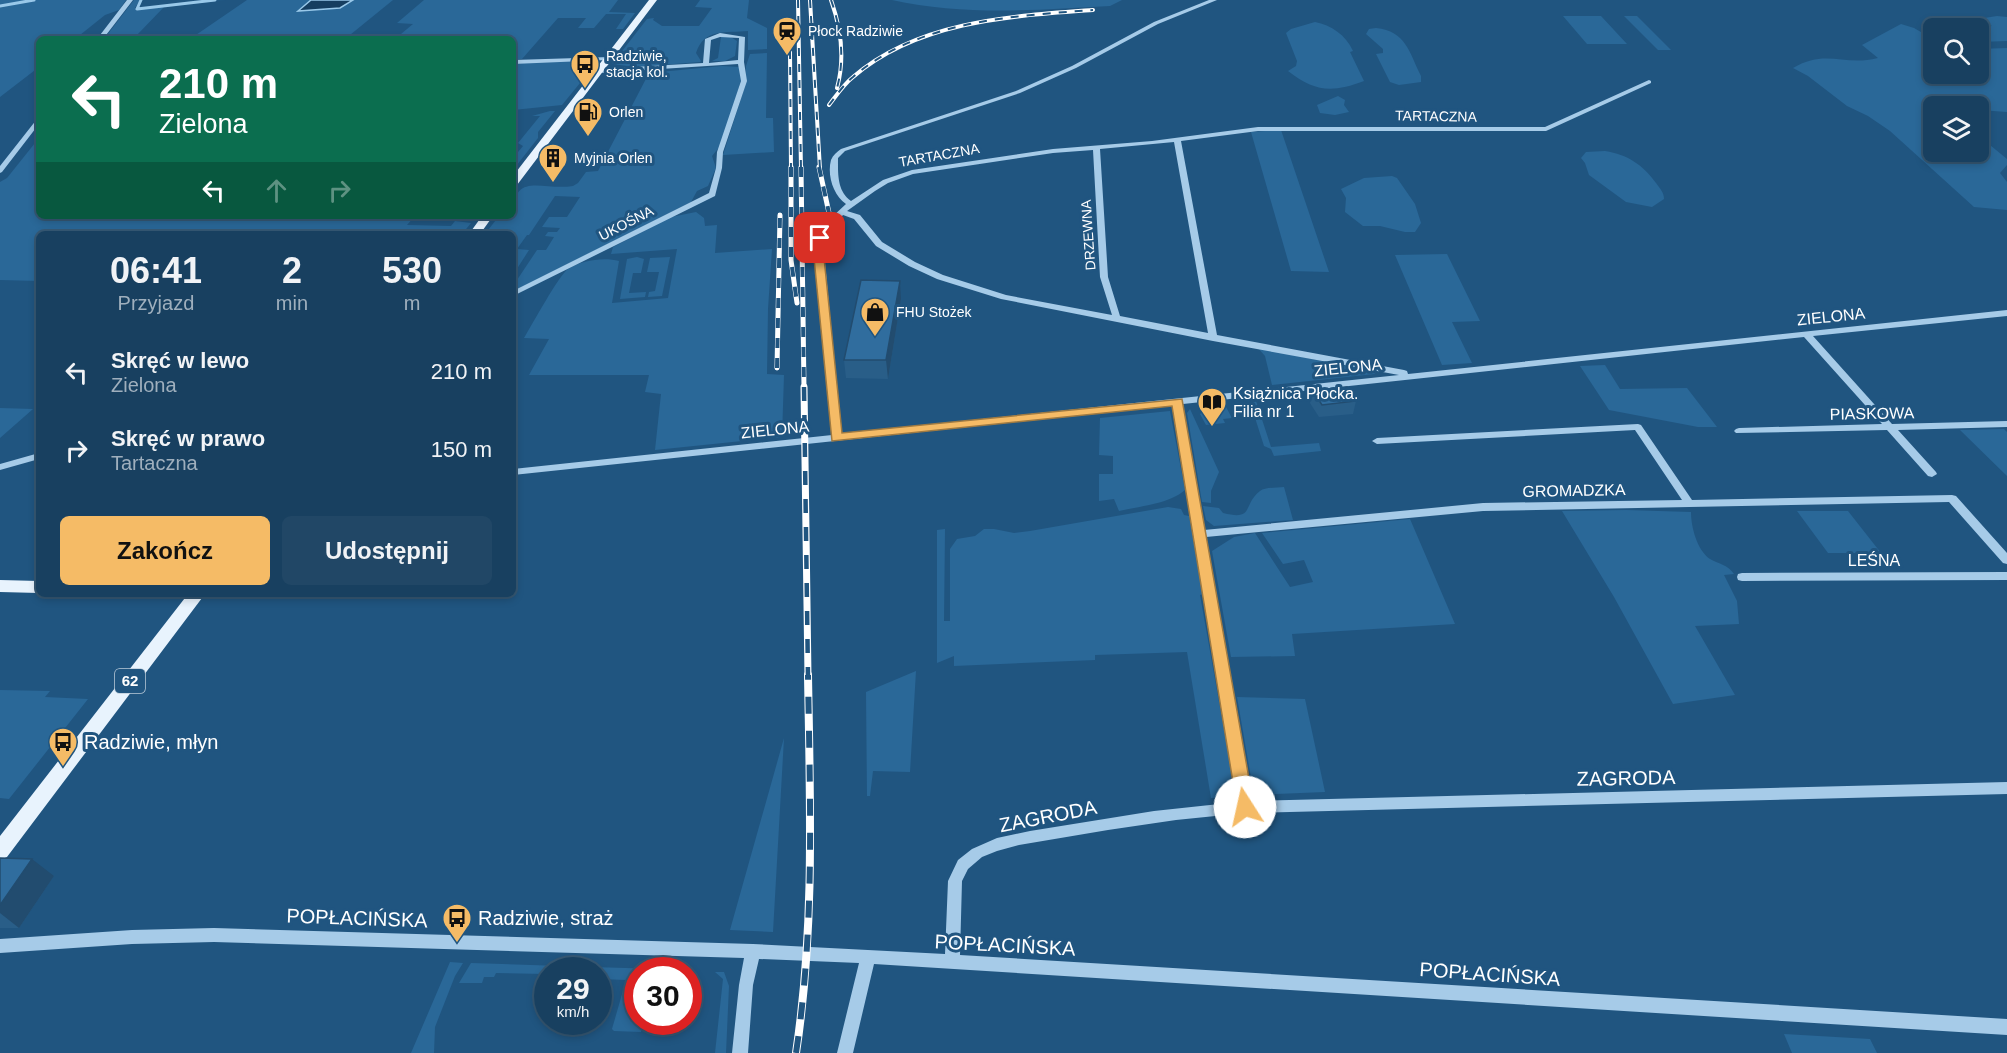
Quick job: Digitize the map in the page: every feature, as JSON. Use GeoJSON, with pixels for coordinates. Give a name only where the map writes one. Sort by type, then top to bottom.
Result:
{"type":"FeatureCollection","features":[{"type":"Feature","properties":{"kind":"main road"},"geometry":{"type":"LineString","coordinates":[[516,179],[653,0]]}},
{"type":"Feature","properties":{"kind":"main road"},"geometry":{"type":"LineString","coordinates":[[476,231],[486,219]]}},
{"type":"Feature","properties":{"kind":"main road"},"geometry":{"type":"LineString","coordinates":[[0,586],[36,587]]}},
{"type":"Feature","properties":{"kind":"main road","name":"62"},"geometry":{"type":"LineString","coordinates":[[0,851],[195,597]]}},
{"type":"Feature","properties":{"kind":"street"},"geometry":{"type":"LineString","coordinates":[[102,36],[130,0]]}},
{"type":"Feature","properties":{"kind":"street"},"geometry":{"type":"LineString","coordinates":[[851,204],[843,198],[834,178],[835,158],[843,150],[1018,92],[1074,67],[1156,23],[1214,0]]}},
{"type":"Feature","properties":{"kind":"street"},"geometry":{"type":"LineString","coordinates":[[598,71],[706,65],[741,62],[742,37],[720,35],[708,41],[706,65]]}},
{"type":"Feature","properties":{"kind":"street"},"geometry":{"type":"LineString","coordinates":[[516,62],[608,58]]}},
{"type":"Feature","properties":{"kind":"street","name":"UKOŚNA"},"geometry":{"type":"LineString","coordinates":[[516,292],[712,194],[719,168],[720,152],[744,81],[741,62]]}},
{"type":"Feature","properties":{"kind":"street","name":"TARTACZNA"},"geometry":{"type":"LineString","coordinates":[[837,438],[818,248],[823,233],[842,212],[892,177],[1039,153],[1266,129],[1546,129],[1648,82]]}},
{"type":"Feature","properties":{"kind":"street"},"geometry":{"type":"LineString","coordinates":[[0,171],[36,124]]}},
{"type":"Feature","properties":{"kind":"street"},"geometry":{"type":"LineString","coordinates":[[1178,138],[1213,338]]}},
{"type":"Feature","properties":{"kind":"street","name":"DRZEWNA"},"geometry":{"type":"LineString","coordinates":[[1096,147],[1104,277],[1116,315],[1115,319]]}},
{"type":"Feature","properties":{"kind":"street"},"geometry":{"type":"LineString","coordinates":[[842,212],[857,218],[879,244],[912,264],[940,277],[1016,300],[1416,375]]}},
{"type":"Feature","properties":{"kind":"street","name":"ZIELONA"},"geometry":{"type":"LineString","coordinates":[[516,472],[2007,313]]}},
{"type":"Feature","properties":{"kind":"street"},"geometry":{"type":"LineString","coordinates":[[1806,334],[1932,474]]}},
{"type":"Feature","properties":{"kind":"street"},"geometry":{"type":"LineString","coordinates":[[1178,402],[1198,534],[1245,807]]}},
{"type":"Feature","properties":{"kind":"street","name":"PIASKOWA"},"geometry":{"type":"LineString","coordinates":[[1739,431],[2007,424]]}},
{"type":"Feature","properties":{"kind":"street"},"geometry":{"type":"LineString","coordinates":[[1377,441],[1638,427],[1689,503]]}},
{"type":"Feature","properties":{"kind":"street"},"geometry":{"type":"LineString","coordinates":[[0,467],[36,457]]}},
{"type":"Feature","properties":{"kind":"street","name":"GROMADZKA"},"geometry":{"type":"LineString","coordinates":[[1198,534],[1483,507],[1952,498],[2007,560]]}},
{"type":"Feature","properties":{"kind":"street","name":"LEŚNA"},"geometry":{"type":"LineString","coordinates":[[1742,577],[2007,576]]}},
{"type":"Feature","properties":{"kind":"street","name":"ZAGRODA"},"geometry":{"type":"LineString","coordinates":[[952,962],[956,881],[959,869],[975,854],[1005,842],[1121,821],[1245,807],[2007,788]]}},
{"type":"Feature","properties":{"kind":"street","name":"POPŁACIŃSKA"},"geometry":{"type":"LineString","coordinates":[[0,946],[132,937],[214,935],[753,951],[2007,1027]]}},
{"type":"Feature","properties":{"kind":"street"},"geometry":{"type":"LineString","coordinates":[[740,1053],[746,986],[753,951]]}},
{"type":"Feature","properties":{"kind":"street"},"geometry":{"type":"LineString","coordinates":[[845,1053],[868,958]]}},
{"type":"Feature","properties":{"kind":"shaded area"},"geometry":{"type":"Polygon","coordinates":[[[0,0],[126,0],[119,10],[105,15],[79,36],[36,36],[36,69],[0,97],[0,0]]]}},
{"type":"Feature","properties":{"kind":"shaded area"},"geometry":{"type":"Polygon","coordinates":[[[134,0],[140,0],[135,8],[226,0],[164,7],[136,36],[106,36],[134,0]]]}},
{"type":"Feature","properties":{"kind":"shaded area"},"geometry":{"type":"Polygon","coordinates":[[[247,0],[393,0],[349,36],[194,36],[247,0]]]}},
{"type":"Feature","properties":{"kind":"shaded area"},"geometry":{"type":"Polygon","coordinates":[[[311,0],[353,0],[340,8],[298,11],[311,0]]]}},
{"type":"Feature","properties":{"kind":"shaded area"},"geometry":{"type":"Polygon","coordinates":[[[424,0],[618,0],[609,12],[635,13],[623,29],[616,29],[626,14],[606,14],[594,28],[578,28],[586,18],[558,18],[522,59],[516,60],[516,36],[399,36],[413,24],[397,23],[424,0]]]}},
{"type":"Feature","properties":{"kind":"shaded area"},"geometry":{"type":"Polygon","coordinates":[[[700,0],[749,0],[747,18],[767,28],[767,49],[748,50],[748,31],[724,32],[704,39],[696,53],[700,62],[635,67],[612,64],[647,19],[654,18],[653,20],[662,26],[699,26],[712,8],[695,7],[700,0]]]}},
{"type":"Feature","properties":{"kind":"shaded area"},"geometry":{"type":"Polygon","coordinates":[[[892,0],[1122,0],[1110,6],[973,10],[892,0]]]}},
{"type":"Feature","properties":{"kind":"shaded area"},"geometry":{"type":"Polygon","coordinates":[[[1563,16],[1601,16],[1627,44],[1587,44],[1563,16]]]}},
{"type":"Feature","properties":{"kind":"shaded area"},"geometry":{"type":"Polygon","coordinates":[[[1624,16],[1637,16],[1671,50],[1658,50],[1624,16]]]}},
{"type":"Feature","properties":{"kind":"shaded area"},"geometry":{"type":"Polygon","coordinates":[[[2007,17],[2007,41],[1989,42],[1989,26],[1992,26],[1989,24],[1989,18],[1984,18],[2007,17]]]}},
{"type":"Feature","properties":{"kind":"shaded area"},"geometry":{"type":"Polygon","coordinates":[[[1315,22],[1332,28],[1346,40],[1353,51],[1350,52],[1364,81],[1333,89],[1315,87],[1288,71],[1296,66],[1297,61],[1286,33],[1291,29],[1315,22]]]}},
{"type":"Feature","properties":{"kind":"shaded area"},"geometry":{"type":"Polygon","coordinates":[[[1901,24],[1923,33],[1923,84],[1989,84],[1989,49],[2007,48],[2007,112],[1989,111],[1989,96],[1923,96],[1923,161],[1890,131],[1868,116],[1847,106],[1808,76],[1793,68],[1816,59],[1855,61],[1878,58],[1862,45],[1901,24]]]}},
{"type":"Feature","properties":{"kind":"shaded area"},"geometry":{"type":"Polygon","coordinates":[[[1376,28],[1394,33],[1405,44],[1421,76],[1421,82],[1399,85],[1390,82],[1376,54],[1383,53],[1383,49],[1366,34],[1369,29],[1376,28]]]}},
{"type":"Feature","properties":{"kind":"shaded area"},"geometry":{"type":"Polygon","coordinates":[[[729,36],[737,41],[735,56],[725,61],[712,61],[718,58],[721,37],[729,36]]]}},
{"type":"Feature","properties":{"kind":"shaded area"},"geometry":{"type":"Polygon","coordinates":[[[767,53],[766,118],[773,118],[774,152],[723,155],[745,86],[746,66],[750,54],[767,53]]]}},
{"type":"Feature","properties":{"kind":"shaded area"},"geometry":{"type":"Polygon","coordinates":[[[598,61],[562,105],[516,110],[516,63],[598,61]]]}},
{"type":"Feature","properties":{"kind":"shaded area"},"geometry":{"type":"Polygon","coordinates":[[[722,66],[740,67],[741,80],[721,145],[712,156],[716,168],[708,186],[697,191],[691,202],[516,290],[516,282],[537,250],[546,250],[554,237],[545,236],[548,232],[557,232],[560,228],[542,227],[549,217],[567,217],[580,197],[555,196],[517,249],[529,250],[516,270],[516,231],[487,231],[497,219],[516,219],[516,198],[524,188],[573,186],[586,172],[598,171],[649,73],[722,66]]]}},
{"type":"Feature","properties":{"kind":"shaded area"},"geometry":{"type":"Polygon","coordinates":[[[1338,96],[1345,100],[1344,105],[1349,112],[1335,115],[1320,113],[1317,105],[1338,96]]]}},
{"type":"Feature","properties":{"kind":"shaded area"},"geometry":{"type":"Polygon","coordinates":[[[555,111],[516,166],[516,154],[523,146],[518,143],[540,116],[532,116],[555,111]]]}},
{"type":"Feature","properties":{"kind":"shaded area"},"geometry":{"type":"Polygon","coordinates":[[[1281,130],[1329,272],[1291,271],[1251,132],[1281,130]]]}},
{"type":"Feature","properties":{"kind":"shaded area"},"geometry":{"type":"Polygon","coordinates":[[[36,142],[36,219],[412,219],[407,225],[451,226],[455,221],[471,223],[464,231],[36,231],[36,281],[0,280],[0,182],[7,178],[36,142]]]}},
{"type":"Feature","properties":{"kind":"shaded area"},"geometry":{"type":"Polygon","coordinates":[[[1989,144],[2007,159],[2007,165],[2000,173],[2007,182],[2007,210],[1974,207],[1924,162],[1989,162],[1989,144]]]}},
{"type":"Feature","properties":{"kind":"shaded area"},"geometry":{"type":"Polygon","coordinates":[[[1605,151],[1628,158],[1640,166],[1651,176],[1664,199],[1652,207],[1626,202],[1589,175],[1581,158],[1586,152],[1605,151]]]}},
{"type":"Feature","properties":{"kind":"shaded area"},"geometry":{"type":"Polygon","coordinates":[[[1392,176],[1397,178],[1415,204],[1421,223],[1415,232],[1380,226],[1363,226],[1345,212],[1346,198],[1341,189],[1364,178],[1392,176]]]}},
{"type":"Feature","properties":{"kind":"shaded area"},"geometry":{"type":"Polygon","coordinates":[[[696,212],[704,218],[705,226],[717,225],[715,253],[772,249],[767,374],[784,375],[782,437],[655,450],[661,394],[645,392],[649,375],[529,375],[549,339],[524,338],[564,273],[586,261],[607,259],[619,261],[612,303],[668,298],[677,249],[611,254],[613,247],[671,217],[696,212]]]}},
{"type":"Feature","properties":{"kind":"shaded area"},"geometry":{"type":"Polygon","coordinates":[[[1447,254],[1480,321],[1452,322],[1472,363],[1442,365],[1395,255],[1447,254]]]}},
{"type":"Feature","properties":{"kind":"shaded area"},"geometry":{"type":"Polygon","coordinates":[[[637,257],[644,259],[641,273],[633,273],[629,293],[646,292],[645,297],[620,299],[627,259],[637,257]]]}},
{"type":"Feature","properties":{"kind":"shaded area"},"geometry":{"type":"Polygon","coordinates":[[[670,257],[662,296],[648,297],[649,292],[655,291],[659,272],[647,272],[650,258],[670,257]]]}},
{"type":"Feature","properties":{"kind":"shaded area"},"geometry":{"type":"Polygon","coordinates":[[[1258,348],[1376,372],[1272,385],[1265,356],[1258,348]]]}},
{"type":"Feature","properties":{"kind":"shaded area"},"geometry":{"type":"Polygon","coordinates":[[[1605,365],[1620,389],[1687,388],[1717,427],[1698,427],[1609,410],[1580,366],[1605,365]]]}},
{"type":"Feature","properties":{"kind":"shaded area"},"geometry":{"type":"Polygon","coordinates":[[[1256,401],[1271,447],[1319,443],[1321,451],[1274,456],[1271,449],[1264,446],[1250,402],[1256,401]]]}},
{"type":"Feature","properties":{"kind":"shaded area"},"geometry":{"type":"Polygon","coordinates":[[[1226,407],[1232,418],[1223,419],[1225,423],[1206,425],[1200,414],[1205,410],[1226,407]]]}},
{"type":"Feature","properties":{"kind":"shaded area"},"geometry":{"type":"Polygon","coordinates":[[[0,408],[33,409],[0,438],[0,408]]]}},
{"type":"Feature","properties":{"kind":"shaded area"},"geometry":{"type":"Polygon","coordinates":[[[1190,409],[1219,472],[1211,491],[1211,503],[1202,502],[1187,413],[1190,409]]]}},
{"type":"Feature","properties":{"kind":"shaded area"},"geometry":{"type":"Polygon","coordinates":[[[1170,411],[1185,490],[1163,501],[1119,511],[1114,499],[1099,501],[1099,474],[1113,474],[1113,456],[1099,455],[1100,418],[1170,411]]]}},
{"type":"Feature","properties":{"kind":"shaded area"},"geometry":{"type":"Polygon","coordinates":[[[2004,429],[2007,432],[2007,476],[1960,430],[2004,429]]]}},
{"type":"Feature","properties":{"kind":"shaded area"},"geometry":{"type":"Polygon","coordinates":[[[1284,487],[1293,520],[1214,526],[1206,520],[1203,506],[1219,508],[1223,513],[1240,515],[1247,510],[1260,491],[1284,487]]]}},
{"type":"Feature","properties":{"kind":"shaded area"},"geometry":{"type":"Polygon","coordinates":[[[1168,507],[1181,509],[1184,515],[1189,516],[1203,594],[1200,595],[1234,786],[1228,797],[1211,798],[1187,652],[1095,655],[1095,660],[954,666],[954,656],[937,663],[937,530],[945,529],[944,621],[950,621],[950,549],[957,539],[975,536],[984,529],[1014,533],[1168,507]]]}},
{"type":"Feature","properties":{"kind":"shaded area"},"geometry":{"type":"Polygon","coordinates":[[[1562,511],[1691,512],[1698,544],[1705,555],[1734,574],[1724,575],[1737,601],[1739,624],[1695,626],[1735,695],[1673,704],[1614,597],[1562,511]]]}},
{"type":"Feature","properties":{"kind":"shaded area"},"geometry":{"type":"Polygon","coordinates":[[[1797,511],[1848,511],[1881,553],[1828,553],[1797,511]]]}},
{"type":"Feature","properties":{"kind":"shaded area"},"geometry":{"type":"Polygon","coordinates":[[[1410,519],[1455,624],[1292,634],[1295,656],[1231,657],[1212,551],[1234,537],[1255,533],[1290,587],[1313,582],[1304,560],[1283,564],[1262,533],[1410,519]]]}},
{"type":"Feature","properties":{"kind":"shaded area"},"geometry":{"type":"Polygon","coordinates":[[[916,671],[910,772],[873,771],[870,796],[867,796],[866,692],[916,671]]]}},
{"type":"Feature","properties":{"kind":"shaded area"},"geometry":{"type":"Polygon","coordinates":[[[0,690],[50,691],[45,697],[88,699],[9,799],[0,798],[0,690]]]}},
{"type":"Feature","properties":{"kind":"shaded area"},"geometry":{"type":"Polygon","coordinates":[[[1237,697],[1305,699],[1325,792],[1254,795],[1237,697]]]}},
{"type":"Feature","properties":{"kind":"shaded area"},"geometry":{"type":"Polygon","coordinates":[[[784,738],[773,932],[730,930],[784,738]]]}},
{"type":"Feature","properties":{"kind":"shaded area"},"geometry":{"type":"Polygon","coordinates":[[[450,962],[463,963],[455,976],[435,1027],[434,1053],[411,1053],[450,962]]]}},
{"type":"Feature","properties":{"kind":"shaded area"},"geometry":{"type":"Polygon","coordinates":[[[471,963],[534,965],[534,974],[496,973],[494,977],[484,977],[482,983],[459,983],[471,963]]]}},
{"type":"Feature","properties":{"kind":"shaded area"},"geometry":{"type":"Polygon","coordinates":[[[612,968],[624,968],[624,980],[612,979],[612,968]]]}},
{"type":"Feature","properties":{"kind":"shaded area"},"geometry":{"type":"Polygon","coordinates":[[[715,972],[724,972],[729,986],[726,1053],[715,1053],[723,979],[715,972]]]}},
{"type":"Feature","properties":{"kind":"shaded area"},"geometry":{"type":"Polygon","coordinates":[[[624,987],[624,1031],[612,1029],[624,987]]]}},
{"type":"Feature","properties":{"kind":"shaded area"},"geometry":{"type":"Polygon","coordinates":[[[1784,1034],[1870,1039],[1877,1053],[1792,1053],[1784,1034]]]}},
{"type":"Feature","properties":{"kind":"building","name":"FHU Stożek"},"geometry":{"type":"Polygon","coordinates":[[[861,280],[900,281],[886,360],[844,360],[861,280]]]}},
{"type":"Feature","properties":{"kind":"building"},"geometry":{"type":"Polygon","coordinates":[[[1347,387],[1356,401],[1322,405],[1313,391],[1347,387]]]}},
{"type":"Feature","properties":{"kind":"building"},"geometry":{"type":"Polygon","coordinates":[[[0,858],[32,859],[0,905],[0,858]]]}},
{"type":"Feature","properties":{"kind":"waterway"},"geometry":{"type":"LineString","coordinates":[[0,6],[34,0]]}},
{"type":"Feature","properties":{"kind":"waterway"},"geometry":{"type":"LineString","coordinates":[[141,0],[137,9],[215,0]]}},
{"type":"Feature","properties":{"kind":"railway"},"geometry":{"type":"LineString","coordinates":[[798,0],[801,169]]}},
{"type":"Feature","properties":{"kind":"railway"},"geometry":{"type":"LineString","coordinates":[[810,0],[820,169]]}},
{"type":"Feature","properties":{"kind":"railway"},"geometry":{"type":"LineString","coordinates":[[831,0],[841,44],[841,66],[837,88]]}},
{"type":"Feature","properties":{"kind":"railway"},"geometry":{"type":"LineString","coordinates":[[829,105],[850,80],[879,58],[906,44],[936,33],[998,19],[1093,10]]}},
{"type":"Feature","properties":{"kind":"railway"},"geometry":{"type":"LineString","coordinates":[[790,51],[791,169]]}},
{"type":"Feature","properties":{"kind":"railway"},"geometry":{"type":"LineString","coordinates":[[801,167],[804,389]]}},
{"type":"Feature","properties":{"kind":"railway"},"geometry":{"type":"LineString","coordinates":[[819,167],[829,213]]}},
{"type":"Feature","properties":{"kind":"railway"},"geometry":{"type":"LineString","coordinates":[[791,169],[791,260],[797,303]]}},
{"type":"Feature","properties":{"kind":"railway"},"geometry":{"type":"LineString","coordinates":[[777,368],[780,215]]}},
{"type":"Feature","properties":{"kind":"railway"},"geometry":{"type":"LineString","coordinates":[[804,387],[808,677]]}},
{"type":"Feature","properties":{"kind":"railway"},"geometry":{"type":"LineString","coordinates":[[796,1053],[809,912],[808,675]]}},
{"type":"Feature","properties":{"kind":"place","name":"Płock Radziwie"},"geometry":{"type":"Point","coordinates":[787,56]}},
{"type":"Feature","properties":{"kind":"place","name":"Radziwie, stacja kol."},"geometry":{"type":"Point","coordinates":[585,90]}},
{"type":"Feature","properties":{"kind":"place","name":"Orlen"},"geometry":{"type":"Point","coordinates":[588,138]}},
{"type":"Feature","properties":{"kind":"place","name":"Myjnia Orlen"},"geometry":{"type":"Point","coordinates":[553,184]}},
{"type":"Feature","properties":{"kind":"place","name":"FHU Stożek"},"geometry":{"type":"Point","coordinates":[875,338]}},
{"type":"Feature","properties":{"kind":"place","name":"Książnica Płocka. Filia nr 1"},"geometry":{"type":"Point","coordinates":[1212,428]}},
{"type":"Feature","properties":{"kind":"place","name":"Radziwie, młyn"},"geometry":{"type":"Point","coordinates":[63,768]}},
{"type":"Feature","properties":{"kind":"place","name":"Radziwie, straż"},"geometry":{"type":"Point","coordinates":[457,944]}},
{"type":"Feature","properties":{"kind":"route"},"geometry":{"type":"LineString","coordinates":[[820,238],[818,248],[837,438],[1178,402],[1198,534],[1245,807]]}}]}
